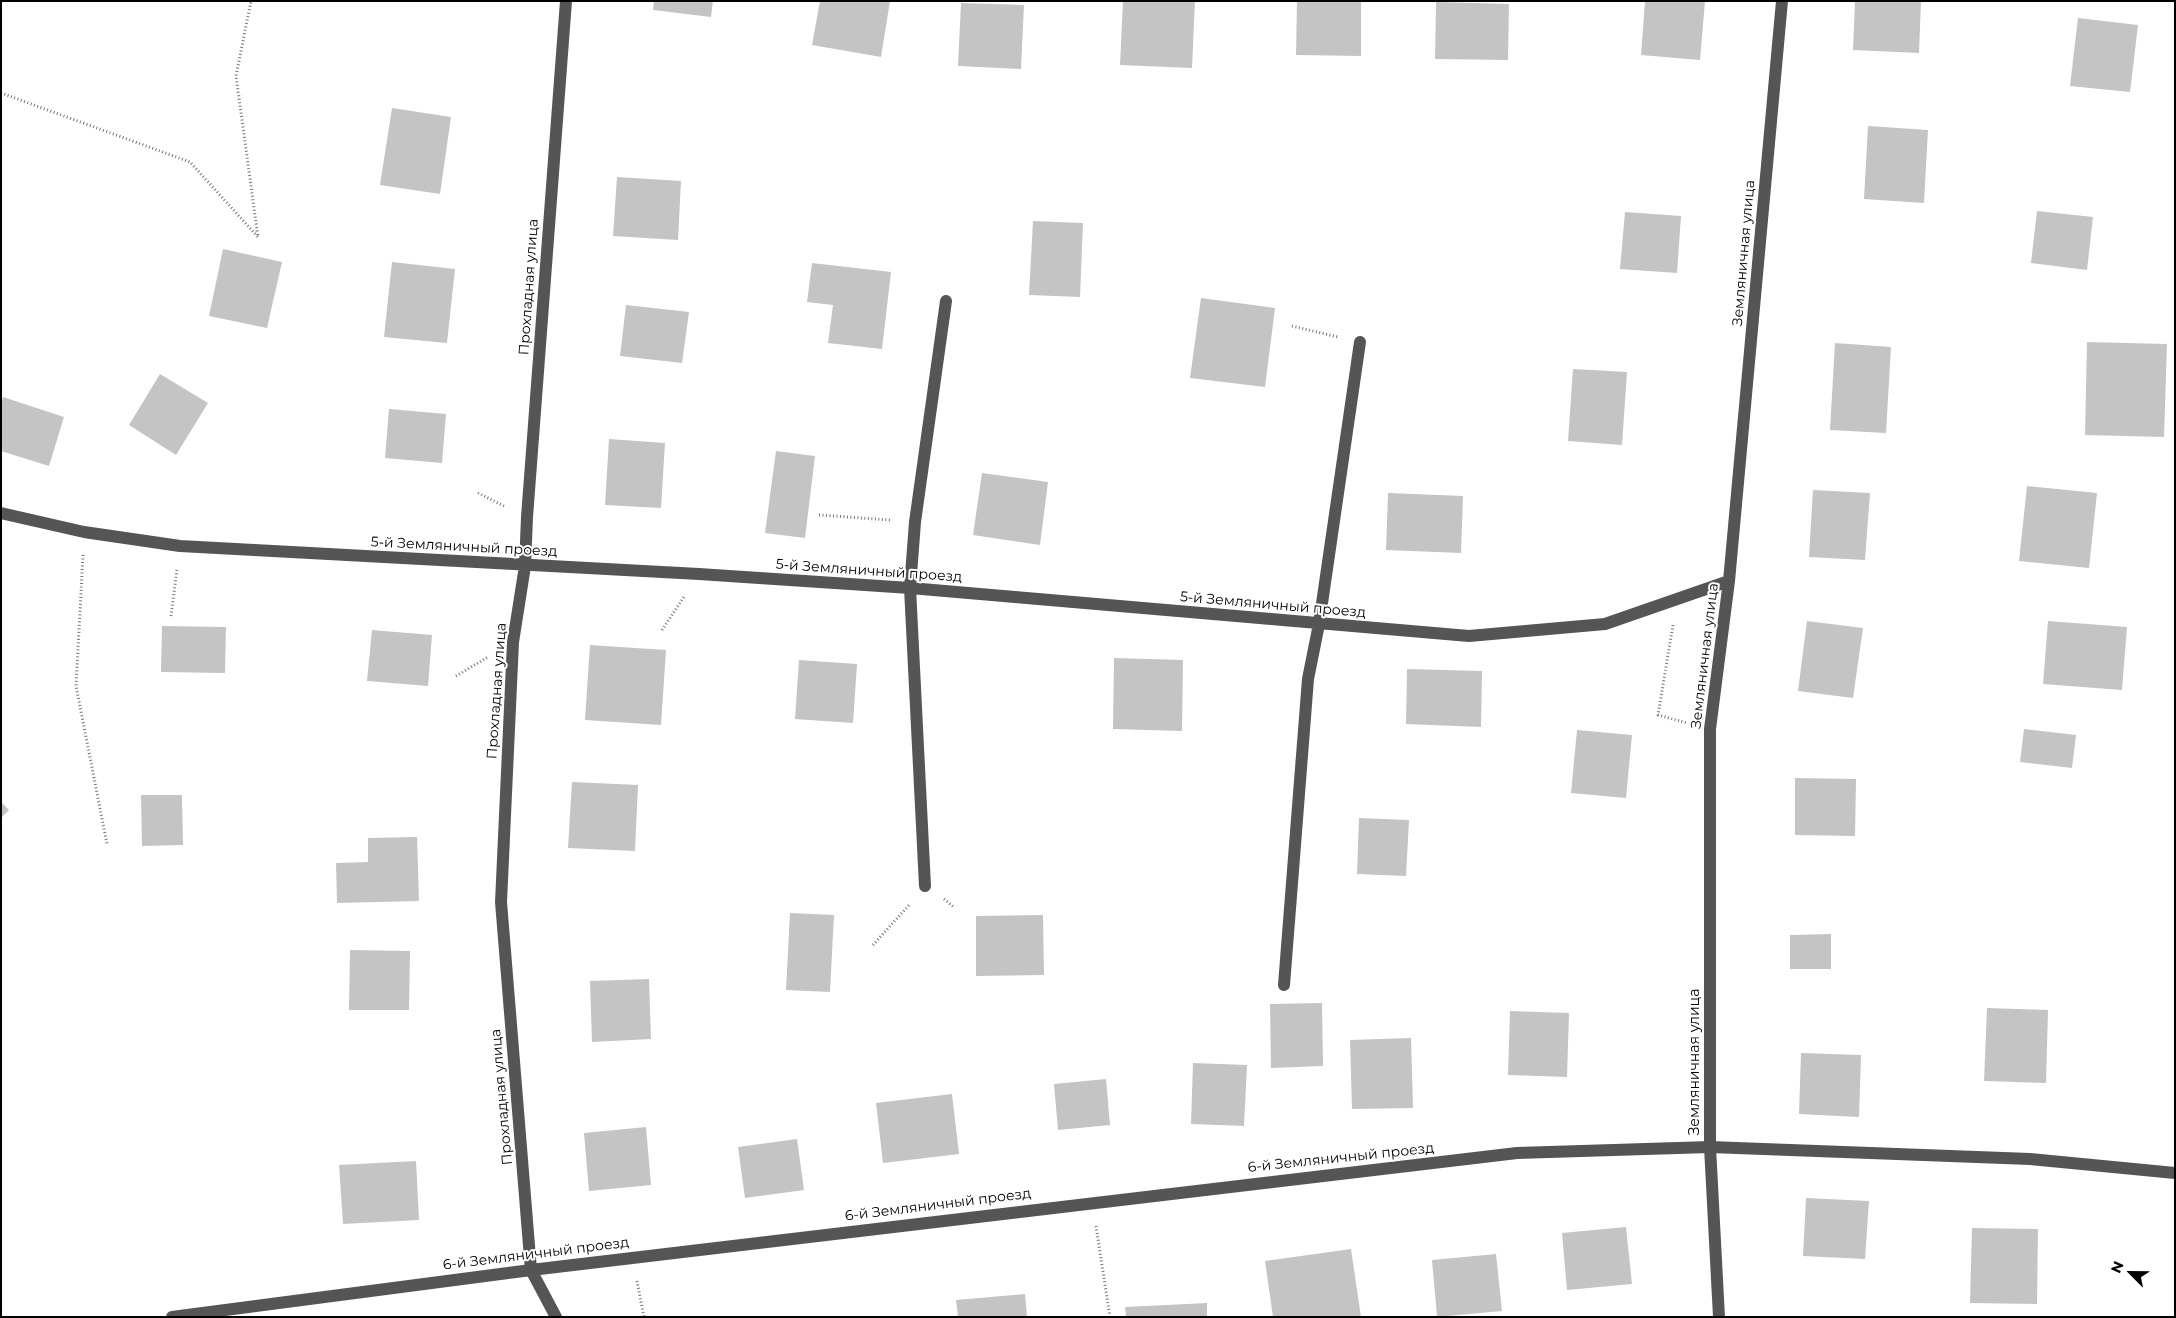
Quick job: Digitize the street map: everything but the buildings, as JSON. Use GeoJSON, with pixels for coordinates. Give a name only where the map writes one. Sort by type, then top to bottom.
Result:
{"type":"FeatureCollection","features":[{"type":"Feature","properties":{"kind":"street","name":"Прохладная улица"},"geometry":{"type":"LineString","coordinates":[[556,1317],[531,1270],[501,902],[512,642],[525,566],[526,517],[566,1]]}},
{"type":"Feature","properties":{"kind":"street","name":"Земляничная улица"},"geometry":{"type":"LineString","coordinates":[[1719,1317],[1710,1147],[1710,729],[1729,582],[1782,1]]}},
{"type":"Feature","properties":{"kind":"street"},"geometry":{"type":"LineString","coordinates":[[925,886],[910,588],[916,522],[946,301]]}},
{"type":"Feature","properties":{"kind":"street"},"geometry":{"type":"LineString","coordinates":[[1284,984],[1308,679],[1319,624],[1360,342]]}},
{"type":"Feature","properties":{"kind":"street","name":"5-й Земляничный проезд"},"geometry":{"type":"LineString","coordinates":[[1,513],[84,532],[180,546],[699,574],[910,588],[1469,636],[1605,624],[1729,582]]}},
{"type":"Feature","properties":{"kind":"street","name":"6-й Земляничный проезд"},"geometry":{"type":"LineString","coordinates":[[172,1317],[531,1270],[1517,1153],[1710,1147],[2030,1159],[2175,1173]]}},
{"type":"Feature","properties":{"kind":"path"},"geometry":{"type":"LineString","coordinates":[[1,93],[190,162],[258,237],[236,76],[251,1]]}},
{"type":"Feature","properties":{"kind":"path"},"geometry":{"type":"LineString","coordinates":[[1292,326],[1360,342]]}},
{"type":"Feature","properties":{"kind":"path"},"geometry":{"type":"LineString","coordinates":[[819,515],[916,522]]}},
{"type":"Feature","properties":{"kind":"path"},"geometry":{"type":"LineString","coordinates":[[84,532],[76,686],[106,844]]}},
{"type":"Feature","properties":{"kind":"path"},"geometry":{"type":"LineString","coordinates":[[171,616],[180,546]]}},
{"type":"Feature","properties":{"kind":"path"},"geometry":{"type":"LineString","coordinates":[[662,630],[699,574]]}},
{"type":"Feature","properties":{"kind":"path"},"geometry":{"type":"LineString","coordinates":[[1677,600],[1658,715],[1710,729]]}},
{"type":"Feature","properties":{"kind":"path"},"geometry":{"type":"LineString","coordinates":[[456,676],[512,642]]}},
{"type":"Feature","properties":{"kind":"path"},"geometry":{"type":"LineString","coordinates":[[874,945],[925,886],[954,907]]}},
{"type":"Feature","properties":{"kind":"path"},"geometry":{"type":"LineString","coordinates":[[1092,1202],[1110,1317]]}},
{"type":"Feature","properties":{"kind":"path"},"geometry":{"type":"LineString","coordinates":[[632,1258],[644,1317]]}}]}
